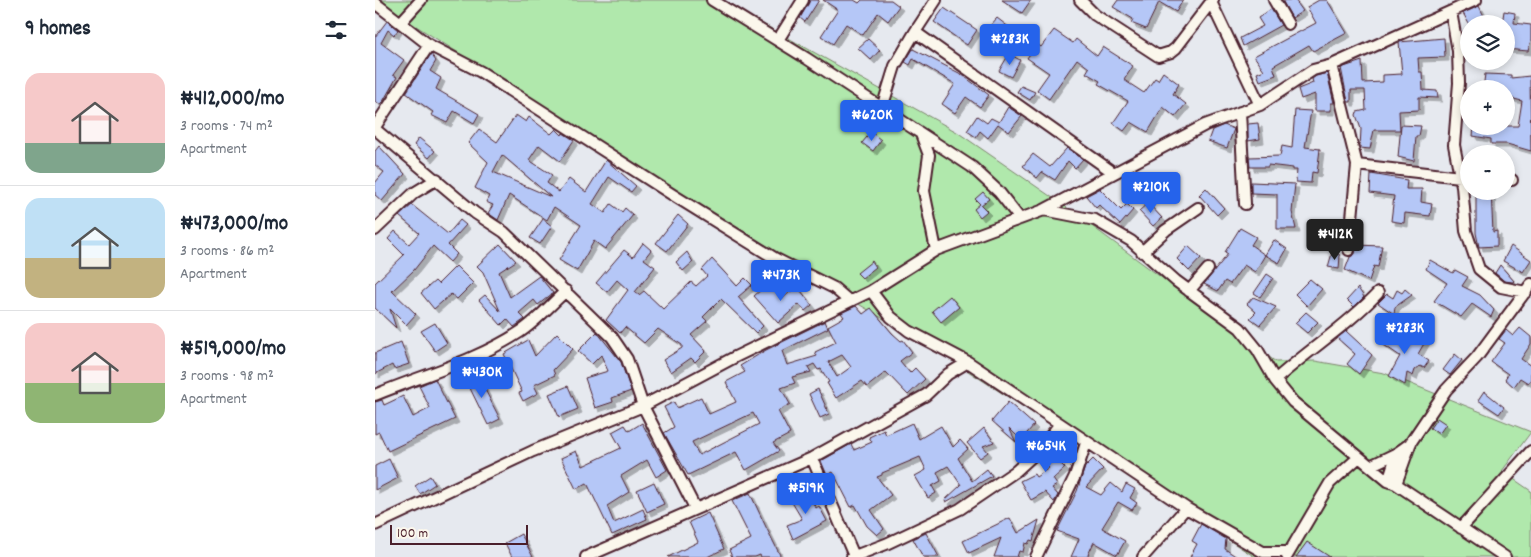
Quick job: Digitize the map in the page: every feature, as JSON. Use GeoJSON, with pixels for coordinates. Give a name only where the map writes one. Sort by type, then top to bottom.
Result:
{"type":"FeatureCollection","features":[{"type":"Feature","properties":{"kind":"street"},"geometry":{"type":"LineString","coordinates":[[401,22],[421,0]]}},
{"type":"Feature","properties":{"kind":"street"},"geometry":{"type":"LineString","coordinates":[[712,0],[778,40],[972,167],[987,179],[1020,219]]}},
{"type":"Feature","properties":{"kind":"street"},"geometry":{"type":"LineString","coordinates":[[778,40],[803,0]]}},
{"type":"Feature","properties":{"kind":"street"},"geometry":{"type":"LineString","coordinates":[[882,108],[895,66],[936,0]]}},
{"type":"Feature","properties":{"kind":"street"},"geometry":{"type":"LineString","coordinates":[[1080,0],[1095,16],[1158,56],[1176,48],[1212,1],[1260,105]]}},
{"type":"Feature","properties":{"kind":"street"},"geometry":{"type":"LineString","coordinates":[[1274,0],[1288,24]]}},
{"type":"Feature","properties":{"kind":"street"},"geometry":{"type":"LineString","coordinates":[[375,525],[533,451],[643,406],[871,291],[936,250],[1044,210],[1205,125],[1260,105],[1313,70],[1332,65],[1476,0]]}},
{"type":"Feature","properties":{"kind":"street"},"geometry":{"type":"LineString","coordinates":[[375,3],[429,45],[481,72],[776,259],[834,288],[849,301]]}},
{"type":"Feature","properties":{"kind":"street"},"geometry":{"type":"LineString","coordinates":[[1451,12],[1458,51],[1459,101],[1454,145],[1460,164]]}},
{"type":"Feature","properties":{"kind":"street"},"geometry":{"type":"LineString","coordinates":[[915,32],[1114,173]]}},
{"type":"Feature","properties":{"kind":"street"},"geometry":{"type":"LineString","coordinates":[[429,45],[375,128],[475,213],[504,232],[612,337],[627,359],[643,406],[695,508]]}},
{"type":"Feature","properties":{"kind":"street"},"geometry":{"type":"LineString","coordinates":[[1332,65],[1357,165],[1349,250]]}},
{"type":"Feature","properties":{"kind":"street"},"geometry":{"type":"LineString","coordinates":[[1240,112],[1245,204]]}},
{"type":"Feature","properties":{"kind":"street"},"geometry":{"type":"LineString","coordinates":[[921,134],[929,155],[924,191],[936,250]]}},
{"type":"Feature","properties":{"kind":"street"},"geometry":{"type":"LineString","coordinates":[[1357,165],[1460,177]]}},
{"type":"Feature","properties":{"kind":"street"},"geometry":{"type":"LineString","coordinates":[[375,230],[414,193],[437,179]]}},
{"type":"Feature","properties":{"kind":"street"},"geometry":{"type":"LineString","coordinates":[[1465,200],[1466,231],[1479,269],[1501,287],[1528,288]]}},
{"type":"Feature","properties":{"kind":"street"},"geometry":{"type":"LineString","coordinates":[[1142,252],[1166,230],[1198,208]]}},
{"type":"Feature","properties":{"kind":"street"},"geometry":{"type":"LineString","coordinates":[[1044,210],[1095,220],[1120,233],[1189,290],[1240,328],[1257,349],[1275,380],[1304,412],[1392,482],[1505,557]]}},
{"type":"Feature","properties":{"kind":"street"},"geometry":{"type":"LineString","coordinates":[[1189,290],[1208,268]]}},
{"type":"Feature","properties":{"kind":"street"},"geometry":{"type":"LineString","coordinates":[[1392,482],[1411,442],[1445,390],[1477,357],[1528,288]]}},
{"type":"Feature","properties":{"kind":"street"},"geometry":{"type":"LineString","coordinates":[[375,395],[448,368],[507,340],[522,331],[566,291]]}},
{"type":"Feature","properties":{"kind":"street"},"geometry":{"type":"LineString","coordinates":[[871,291],[891,317],[909,331],[967,362],[1086,443],[1123,464],[1186,508],[1258,549],[1288,555],[1330,483],[1359,457]]}},
{"type":"Feature","properties":{"kind":"street"},"geometry":{"type":"LineString","coordinates":[[1275,380],[1310,349],[1360,312],[1378,293]]}},
{"type":"Feature","properties":{"kind":"street"},"geometry":{"type":"LineString","coordinates":[[586,557],[812,458],[926,395],[948,374],[967,362]]}},
{"type":"Feature","properties":{"kind":"street"},"geometry":{"type":"LineString","coordinates":[[812,458],[853,556],[886,544],[960,510],[1016,471],[1040,449],[1059,425]]}},
{"type":"Feature","properties":{"kind":"street"},"geometry":{"type":"LineString","coordinates":[[1370,466],[1397,453],[1411,442]]}},
{"type":"Feature","properties":{"kind":"street"},"geometry":{"type":"LineString","coordinates":[[1036,557],[1075,476],[1086,443]]}},
{"type":"Feature","properties":{"kind":"street"},"geometry":{"type":"LineString","coordinates":[[1461,528],[1531,452]]}},
{"type":"Feature","properties":{"kind":"street"},"geometry":{"type":"LineString","coordinates":[[1392,482],[1397,453]]}},
{"type":"Feature","properties":{"kind":"street"},"geometry":{"type":"LineString","coordinates":[[1143,557],[1186,508]]}},
{"type":"Feature","properties":{"kind":"green space"},"geometry":{"type":"Polygon","coordinates":[[[375,0],[720,0],[957,132],[1066,207],[1276,362],[1315,361],[1384,373],[1531,432],[1502,471],[1531,491],[1531,557],[1255,557],[934,349],[798,268],[375,0]]]}},
{"type":"Feature","properties":{"kind":"building"},"geometry":{"type":"Polygon","coordinates":[[[810,0],[819,0],[805,22],[800,18],[810,0]]]}},
{"type":"Feature","properties":{"kind":"building"},"geometry":{"type":"Polygon","coordinates":[[[823,0],[854,0],[859,3],[862,0],[891,0],[899,6],[888,21],[878,13],[863,35],[846,24],[833,44],[821,36],[838,10],[823,0]]]}},
{"type":"Feature","properties":{"kind":"building"},"geometry":{"type":"Polygon","coordinates":[[[1002,0],[1031,0],[1022,13],[1002,0]]]}},
{"type":"Feature","properties":{"kind":"building"},"geometry":{"type":"Polygon","coordinates":[[[1118,0],[1183,0],[1176,12],[1159,2],[1146,29],[1131,23],[1133,19],[1113,7],[1118,0]]]}},
{"type":"Feature","properties":{"kind":"building"},"geometry":{"type":"Polygon","coordinates":[[[1295,0],[1303,11],[1292,18],[1283,2],[1295,0]]]}},
{"type":"Feature","properties":{"kind":"building"},"geometry":{"type":"Polygon","coordinates":[[[1319,0],[1327,0],[1347,33],[1313,51],[1309,45],[1273,66],[1276,75],[1260,81],[1257,73],[1264,70],[1254,56],[1316,23],[1307,7],[1319,0]]]}},
{"type":"Feature","properties":{"kind":"building"},"geometry":{"type":"Polygon","coordinates":[[[1479,6],[1484,15],[1464,15],[1463,13],[1479,6]]]}},
{"type":"Feature","properties":{"kind":"building"},"geometry":{"type":"Polygon","coordinates":[[[944,8],[977,30],[967,45],[934,22],[944,8]]]}},
{"type":"Feature","properties":{"kind":"building"},"geometry":{"type":"Polygon","coordinates":[[[1271,9],[1281,25],[1243,46],[1240,38],[1263,26],[1258,18],[1271,9]]]}},
{"type":"Feature","properties":{"kind":"building"},"geometry":{"type":"Polygon","coordinates":[[[1504,11],[1515,13],[1515,15],[1503,15],[1504,11]]]}},
{"type":"Feature","properties":{"kind":"building"},"geometry":{"type":"Polygon","coordinates":[[[997,18],[1014,31],[1007,41],[989,27],[997,18]]]}},
{"type":"Feature","properties":{"kind":"building"},"geometry":{"type":"Polygon","coordinates":[[[387,21],[398,30],[394,35],[388,30],[381,43],[404,60],[393,75],[397,77],[381,105],[375,101],[375,37],[387,21]]]}},
{"type":"Feature","properties":{"kind":"building"},"geometry":{"type":"Polygon","coordinates":[[[1515,23],[1531,25],[1531,40],[1528,51],[1515,50],[1515,23]]]}},
{"type":"Feature","properties":{"kind":"building"},"geometry":{"type":"Polygon","coordinates":[[[1054,30],[1073,43],[1076,39],[1097,56],[1103,47],[1133,66],[1124,80],[1144,93],[1155,78],[1158,80],[1163,72],[1179,84],[1173,94],[1186,104],[1175,117],[1163,107],[1148,132],[1131,122],[1124,131],[1113,123],[1128,101],[1098,84],[1100,81],[1086,73],[1089,68],[1077,59],[1049,99],[1037,90],[1049,73],[1027,58],[1037,44],[1041,47],[1054,30]]]}},
{"type":"Feature","properties":{"kind":"building"},"geometry":{"type":"Polygon","coordinates":[[[1444,38],[1445,57],[1418,58],[1419,72],[1422,72],[1423,90],[1437,91],[1438,98],[1419,97],[1419,110],[1399,111],[1400,130],[1374,130],[1370,149],[1360,148],[1361,129],[1356,115],[1357,112],[1366,110],[1365,90],[1351,90],[1351,102],[1348,102],[1341,68],[1362,61],[1363,83],[1383,82],[1383,75],[1402,74],[1399,42],[1444,38]]]}},
{"type":"Feature","properties":{"kind":"building"},"geometry":{"type":"Polygon","coordinates":[[[868,39],[880,50],[871,60],[858,48],[868,39]]]}},
{"type":"Feature","properties":{"kind":"building"},"geometry":{"type":"Polygon","coordinates":[[[913,49],[961,74],[989,95],[980,107],[966,97],[955,113],[942,104],[955,84],[913,59],[910,65],[905,62],[913,49]]]}},
{"type":"Feature","properties":{"kind":"building"},"geometry":{"type":"Polygon","coordinates":[[[431,54],[436,61],[430,71],[441,78],[436,89],[479,114],[474,123],[454,111],[447,123],[431,115],[433,112],[406,93],[431,54]]]}},
{"type":"Feature","properties":{"kind":"building"},"geometry":{"type":"Polygon","coordinates":[[[1009,54],[1020,60],[1011,77],[999,71],[1009,54]]]}},
{"type":"Feature","properties":{"kind":"building"},"geometry":{"type":"Polygon","coordinates":[[[1327,73],[1334,103],[1331,103],[1331,111],[1315,111],[1315,94],[1301,99],[1298,89],[1313,83],[1312,79],[1316,76],[1327,73]]]}},
{"type":"Feature","properties":{"kind":"building"},"geometry":{"type":"Polygon","coordinates":[[[1485,74],[1511,75],[1511,78],[1530,76],[1531,151],[1515,145],[1491,144],[1491,139],[1473,136],[1515,135],[1515,126],[1518,126],[1522,101],[1515,99],[1515,80],[1484,80],[1485,74]]]}},
{"type":"Feature","properties":{"kind":"building"},"geometry":{"type":"Polygon","coordinates":[[[1021,86],[1035,92],[1030,100],[1017,92],[1021,86]]]}},
{"type":"Feature","properties":{"kind":"building"},"geometry":{"type":"Polygon","coordinates":[[[1008,107],[1022,116],[1009,132],[998,124],[988,138],[980,131],[976,137],[967,131],[977,116],[987,123],[991,118],[999,122],[1008,107]]]}},
{"type":"Feature","properties":{"kind":"building"},"geometry":{"type":"Polygon","coordinates":[[[1295,110],[1311,111],[1305,147],[1320,149],[1317,173],[1312,172],[1311,183],[1296,182],[1297,170],[1293,170],[1293,168],[1268,165],[1268,167],[1250,167],[1249,157],[1280,156],[1282,146],[1292,148],[1295,110]]]}},
{"type":"Feature","properties":{"kind":"building"},"geometry":{"type":"Polygon","coordinates":[[[516,115],[526,122],[529,117],[551,134],[556,129],[562,135],[563,133],[574,140],[560,161],[539,145],[529,160],[552,175],[547,183],[559,192],[569,179],[586,192],[606,160],[636,186],[631,192],[609,177],[592,204],[605,213],[611,204],[622,212],[625,208],[633,215],[605,249],[594,241],[577,271],[559,260],[581,225],[554,207],[547,220],[509,195],[498,220],[488,213],[493,205],[486,202],[489,196],[475,188],[488,162],[468,143],[479,129],[497,142],[516,115]],[[502,155],[493,172],[551,197],[502,155]]]}},
{"type":"Feature","properties":{"kind":"building"},"geometry":{"type":"Polygon","coordinates":[[[1258,123],[1260,139],[1248,141],[1248,124],[1258,123]]]}},
{"type":"Feature","properties":{"kind":"building"},"geometry":{"type":"Polygon","coordinates":[[[1224,125],[1234,129],[1227,148],[1208,141],[1212,130],[1224,125]]]}},
{"type":"Feature","properties":{"kind":"building"},"geometry":{"type":"Polygon","coordinates":[[[1401,125],[1421,126],[1419,136],[1416,136],[1414,161],[1398,157],[1401,125]]]}},
{"type":"Feature","properties":{"kind":"building"},"geometry":{"type":"Polygon","coordinates":[[[871,132],[881,140],[873,151],[862,143],[871,132]]]}},
{"type":"Feature","properties":{"kind":"building"},"geometry":{"type":"Polygon","coordinates":[[[419,138],[435,151],[429,158],[414,145],[419,138]]]}},
{"type":"Feature","properties":{"kind":"building"},"geometry":{"type":"Polygon","coordinates":[[[379,146],[405,174],[382,201],[375,195],[375,183],[384,172],[375,165],[375,151],[379,146]]]}},
{"type":"Feature","properties":{"kind":"building"},"geometry":{"type":"Polygon","coordinates":[[[1067,148],[1083,159],[1075,168],[1068,161],[1055,180],[1042,172],[1037,178],[1023,166],[1033,154],[1050,167],[1067,148]]]}},
{"type":"Feature","properties":{"kind":"building"},"geometry":{"type":"Polygon","coordinates":[[[1371,174],[1407,180],[1406,189],[1422,189],[1421,202],[1432,204],[1430,216],[1405,213],[1404,223],[1391,221],[1394,196],[1370,193],[1371,174]]]}},
{"type":"Feature","properties":{"kind":"building"},"geometry":{"type":"Polygon","coordinates":[[[1251,182],[1295,184],[1292,212],[1296,229],[1277,229],[1277,194],[1251,193],[1251,182]]]}},
{"type":"Feature","properties":{"kind":"building"},"geometry":{"type":"Polygon","coordinates":[[[1101,188],[1121,210],[1127,204],[1133,210],[1120,225],[1099,205],[1096,208],[1086,196],[1101,188]]]}},
{"type":"Feature","properties":{"kind":"building"},"geometry":{"type":"Polygon","coordinates":[[[1206,188],[1224,208],[1217,215],[1199,195],[1206,188]]]}},
{"type":"Feature","properties":{"kind":"building"},"geometry":{"type":"Polygon","coordinates":[[[983,192],[989,199],[981,205],[987,211],[980,217],[974,209],[980,204],[975,199],[983,192]]]}},
{"type":"Feature","properties":{"kind":"building"},"geometry":{"type":"Polygon","coordinates":[[[1476,200],[1491,200],[1493,232],[1497,231],[1497,246],[1479,247],[1476,233],[1476,200]]]}},
{"type":"Feature","properties":{"kind":"building"},"geometry":{"type":"Polygon","coordinates":[[[1148,203],[1162,218],[1153,226],[1139,211],[1148,203]]]}},
{"type":"Feature","properties":{"kind":"building"},"geometry":{"type":"Polygon","coordinates":[[[412,205],[448,234],[460,220],[466,225],[448,245],[457,254],[450,262],[433,246],[414,270],[392,291],[416,314],[406,325],[390,309],[396,328],[375,308],[375,283],[404,255],[388,239],[395,231],[409,244],[419,233],[399,216],[412,205]]]}},
{"type":"Feature","properties":{"kind":"building"},"geometry":{"type":"Polygon","coordinates":[[[678,215],[688,224],[667,251],[656,243],[678,215]]]}},
{"type":"Feature","properties":{"kind":"building"},"geometry":{"type":"Polygon","coordinates":[[[543,219],[552,226],[540,244],[530,238],[543,219]]]}},
{"type":"Feature","properties":{"kind":"building"},"geometry":{"type":"Polygon","coordinates":[[[1240,228],[1256,237],[1251,245],[1265,255],[1255,272],[1244,265],[1230,284],[1225,281],[1218,291],[1204,284],[1228,254],[1225,252],[1240,228]]]}},
{"type":"Feature","properties":{"kind":"building"},"geometry":{"type":"Polygon","coordinates":[[[1274,240],[1287,249],[1279,263],[1265,255],[1274,240]]]}},
{"type":"Feature","properties":{"kind":"building"},"geometry":{"type":"Polygon","coordinates":[[[643,243],[651,250],[644,259],[655,267],[635,292],[639,295],[644,291],[663,309],[691,282],[696,286],[707,276],[702,270],[712,259],[737,286],[745,278],[752,285],[738,297],[763,326],[756,333],[721,299],[703,317],[707,321],[691,335],[706,351],[695,362],[691,358],[671,372],[663,360],[682,348],[682,345],[658,329],[644,343],[625,327],[620,333],[606,320],[628,290],[617,280],[607,292],[596,283],[624,250],[633,257],[643,243]]]}},
{"type":"Feature","properties":{"kind":"building"},"geometry":{"type":"Polygon","coordinates":[[[500,244],[516,261],[499,272],[510,297],[539,276],[553,293],[538,305],[534,300],[519,313],[525,319],[514,327],[507,319],[501,325],[479,300],[485,295],[500,311],[483,272],[477,266],[500,244]]]}},
{"type":"Feature","properties":{"kind":"building"},"geometry":{"type":"Polygon","coordinates":[[[1356,245],[1382,246],[1378,267],[1374,266],[1369,281],[1345,270],[1350,257],[1355,254],[1356,245]]]}},
{"type":"Feature","properties":{"kind":"building"},"geometry":{"type":"Polygon","coordinates":[[[1188,246],[1201,258],[1189,271],[1177,259],[1188,246]]]}},
{"type":"Feature","properties":{"kind":"building"},"geometry":{"type":"Polygon","coordinates":[[[1511,246],[1531,260],[1523,272],[1503,261],[1511,246]]]}},
{"type":"Feature","properties":{"kind":"building"},"geometry":{"type":"Polygon","coordinates":[[[687,252],[693,262],[683,271],[676,262],[687,252]]]}},
{"type":"Feature","properties":{"kind":"building"},"geometry":{"type":"Polygon","coordinates":[[[1332,253],[1340,255],[1339,269],[1328,267],[1332,253]]]}},
{"type":"Feature","properties":{"kind":"building"},"geometry":{"type":"Polygon","coordinates":[[[1430,260],[1453,273],[1455,270],[1468,277],[1462,286],[1480,295],[1494,310],[1491,317],[1472,304],[1461,317],[1434,301],[1447,283],[1426,269],[1430,260]]]}},
{"type":"Feature","properties":{"kind":"building"},"geometry":{"type":"Polygon","coordinates":[[[872,261],[876,267],[862,278],[857,273],[872,261]]]}},
{"type":"Feature","properties":{"kind":"building"},"geometry":{"type":"Polygon","coordinates":[[[1500,265],[1513,282],[1504,281],[1495,273],[1500,265]]]}},
{"type":"Feature","properties":{"kind":"building"},"geometry":{"type":"Polygon","coordinates":[[[456,266],[473,283],[457,299],[451,294],[434,309],[421,293],[435,281],[438,284],[456,266]]]}},
{"type":"Feature","properties":{"kind":"building"},"geometry":{"type":"Polygon","coordinates":[[[1267,274],[1273,278],[1260,297],[1254,293],[1267,274]]]}},
{"type":"Feature","properties":{"kind":"building"},"geometry":{"type":"Polygon","coordinates":[[[1310,279],[1322,289],[1307,306],[1295,294],[1310,279]]]}},
{"type":"Feature","properties":{"kind":"building"},"geometry":{"type":"Polygon","coordinates":[[[770,282],[783,298],[797,286],[812,305],[805,311],[799,304],[778,323],[754,296],[770,282]]]}},
{"type":"Feature","properties":{"kind":"building"},"geometry":{"type":"Polygon","coordinates":[[[1358,288],[1364,297],[1354,307],[1347,300],[1358,288]]]}},
{"type":"Feature","properties":{"kind":"building"},"geometry":{"type":"Polygon","coordinates":[[[1405,289],[1412,295],[1395,307],[1394,314],[1378,303],[1387,294],[1393,298],[1397,290],[1402,293],[1405,289]]]}},
{"type":"Feature","properties":{"kind":"building"},"geometry":{"type":"Polygon","coordinates":[[[950,296],[959,307],[941,322],[932,311],[950,296]]]}},
{"type":"Feature","properties":{"kind":"building"},"geometry":{"type":"Polygon","coordinates":[[[1253,297],[1276,307],[1260,325],[1250,318],[1256,312],[1247,304],[1253,297]]]}},
{"type":"Feature","properties":{"kind":"building"},"geometry":{"type":"Polygon","coordinates":[[[856,306],[863,314],[871,308],[892,333],[901,341],[903,340],[912,352],[900,361],[910,373],[915,368],[925,379],[908,395],[886,372],[867,387],[862,381],[836,398],[821,369],[818,370],[814,364],[808,367],[811,372],[792,377],[795,383],[781,388],[790,404],[778,411],[790,434],[773,443],[779,451],[746,470],[736,452],[688,475],[664,433],[674,427],[664,407],[674,402],[677,408],[701,397],[709,414],[736,402],[726,382],[745,372],[740,366],[766,350],[825,321],[828,328],[782,351],[787,365],[817,356],[815,352],[836,342],[828,326],[844,317],[841,313],[856,306]],[[842,355],[828,362],[837,377],[851,367],[842,355]],[[753,413],[692,442],[699,455],[759,424],[753,413]]]}},
{"type":"Feature","properties":{"kind":"building"},"geometry":{"type":"Polygon","coordinates":[[[1306,312],[1318,322],[1307,333],[1295,323],[1306,312]]]}},
{"type":"Feature","properties":{"kind":"building"},"geometry":{"type":"Polygon","coordinates":[[[435,323],[447,343],[435,351],[421,331],[435,323]]]}},
{"type":"Feature","properties":{"kind":"building"},"geometry":{"type":"Polygon","coordinates":[[[1520,328],[1531,337],[1531,344],[1521,359],[1531,366],[1531,379],[1528,383],[1520,378],[1514,387],[1505,379],[1508,374],[1491,362],[1505,343],[1499,339],[1506,330],[1513,336],[1520,328]]]}},
{"type":"Feature","properties":{"kind":"building"},"geometry":{"type":"Polygon","coordinates":[[[1386,329],[1405,345],[1413,332],[1426,340],[1418,354],[1429,361],[1424,368],[1420,366],[1415,370],[1413,376],[1407,373],[1405,385],[1389,376],[1400,356],[1378,341],[1386,329]]]}},
{"type":"Feature","properties":{"kind":"building"},"geometry":{"type":"Polygon","coordinates":[[[1346,331],[1372,355],[1359,374],[1347,364],[1355,354],[1337,338],[1346,331]]]}},
{"type":"Feature","properties":{"kind":"building"},"geometry":{"type":"Polygon","coordinates":[[[597,332],[621,362],[631,391],[612,398],[613,402],[595,408],[585,378],[608,371],[601,355],[592,364],[578,351],[597,332]]]}},
{"type":"Feature","properties":{"kind":"building"},"geometry":{"type":"Polygon","coordinates":[[[557,333],[573,349],[553,370],[555,375],[534,385],[538,393],[523,401],[519,393],[522,392],[504,354],[528,340],[535,356],[557,333]]]}},
{"type":"Feature","properties":{"kind":"building"},"geometry":{"type":"Polygon","coordinates":[[[401,342],[409,364],[394,369],[392,365],[375,374],[375,353],[401,342]]]}},
{"type":"Feature","properties":{"kind":"building"},"geometry":{"type":"Polygon","coordinates":[[[1455,354],[1462,360],[1450,375],[1443,370],[1455,354]]]}},
{"type":"Feature","properties":{"kind":"building"},"geometry":{"type":"Polygon","coordinates":[[[476,372],[500,419],[488,425],[465,378],[476,372]]]}},
{"type":"Feature","properties":{"kind":"building"},"geometry":{"type":"Polygon","coordinates":[[[435,379],[455,419],[388,451],[379,432],[375,434],[375,402],[382,400],[384,405],[403,396],[413,417],[430,408],[419,386],[435,379]]]}},
{"type":"Feature","properties":{"kind":"building"},"geometry":{"type":"Polygon","coordinates":[[[568,386],[578,409],[559,417],[549,394],[568,386]]]}},
{"type":"Feature","properties":{"kind":"building"},"geometry":{"type":"Polygon","coordinates":[[[818,389],[829,414],[820,418],[809,394],[818,389]]]}},
{"type":"Feature","properties":{"kind":"building"},"geometry":{"type":"Polygon","coordinates":[[[1484,391],[1504,407],[1499,414],[1478,400],[1484,391]]]}},
{"type":"Feature","properties":{"kind":"building"},"geometry":{"type":"Polygon","coordinates":[[[1008,402],[1034,425],[1021,440],[1009,428],[1016,442],[992,421],[1008,402]]]}},
{"type":"Feature","properties":{"kind":"building"},"geometry":{"type":"Polygon","coordinates":[[[1437,418],[1446,424],[1439,434],[1430,428],[1437,418]]]}},
{"type":"Feature","properties":{"kind":"building"},"geometry":{"type":"Polygon","coordinates":[[[642,423],[667,470],[656,477],[647,460],[621,476],[629,492],[607,506],[614,523],[643,509],[647,519],[612,535],[587,483],[576,489],[561,458],[576,451],[583,466],[621,448],[612,432],[625,425],[629,431],[642,423]]]}},
{"type":"Feature","properties":{"kind":"building"},"geometry":{"type":"Polygon","coordinates":[[[912,423],[919,439],[941,426],[953,447],[960,440],[968,449],[958,458],[972,481],[987,469],[992,476],[946,502],[945,500],[961,485],[948,466],[937,472],[941,481],[932,486],[936,493],[928,498],[915,476],[926,470],[920,457],[882,473],[882,475],[877,477],[891,495],[871,510],[884,529],[877,535],[867,526],[855,505],[851,507],[833,472],[827,475],[821,461],[851,444],[854,450],[872,442],[869,437],[884,430],[886,435],[912,423]]]}},
{"type":"Feature","properties":{"kind":"building"},"geometry":{"type":"Polygon","coordinates":[[[984,428],[994,442],[983,446],[988,452],[980,458],[967,443],[984,428]]]}},
{"type":"Feature","properties":{"kind":"building"},"geometry":{"type":"Polygon","coordinates":[[[1062,433],[1070,438],[1053,456],[1065,468],[1053,479],[1057,485],[1052,488],[1058,495],[1054,502],[1045,492],[1031,500],[1020,481],[1034,474],[1036,477],[1049,468],[1040,459],[1062,433]]]}},
{"type":"Feature","properties":{"kind":"building"},"geometry":{"type":"Polygon","coordinates":[[[389,459],[398,478],[375,490],[375,466],[389,459]]]}},
{"type":"Feature","properties":{"kind":"building"},"geometry":{"type":"Polygon","coordinates":[[[1093,459],[1103,469],[1086,487],[1101,495],[1111,483],[1122,492],[1126,484],[1135,489],[1130,498],[1137,503],[1132,510],[1118,502],[1102,528],[1125,541],[1117,555],[1094,542],[1087,557],[1071,557],[1079,539],[1057,531],[1077,491],[1085,467],[1093,459]]]}},
{"type":"Feature","properties":{"kind":"building"},"geometry":{"type":"Polygon","coordinates":[[[430,476],[435,484],[420,494],[415,486],[430,476]]]}},
{"type":"Feature","properties":{"kind":"building"},"geometry":{"type":"Polygon","coordinates":[[[654,482],[664,504],[647,512],[637,490],[654,482]]]}},
{"type":"Feature","properties":{"kind":"building"},"geometry":{"type":"Polygon","coordinates":[[[805,490],[816,508],[819,506],[827,521],[793,539],[787,525],[802,519],[790,499],[805,490]]]}},
{"type":"Feature","properties":{"kind":"building"},"geometry":{"type":"Polygon","coordinates":[[[750,493],[781,557],[761,557],[760,555],[755,557],[732,557],[729,550],[751,539],[732,501],[750,493]]]}},
{"type":"Feature","properties":{"kind":"building"},"geometry":{"type":"Polygon","coordinates":[[[708,513],[724,549],[707,557],[668,557],[698,542],[689,522],[708,513]]]}},
{"type":"Feature","properties":{"kind":"building"},"geometry":{"type":"Polygon","coordinates":[[[1010,518],[1018,533],[1039,520],[1033,541],[1030,540],[1028,544],[1025,543],[1023,552],[1019,551],[1017,557],[994,557],[1001,538],[969,553],[963,541],[1010,518]]]}},
{"type":"Feature","properties":{"kind":"building"},"geometry":{"type":"Polygon","coordinates":[[[1201,524],[1226,539],[1225,549],[1237,557],[1190,557],[1197,544],[1192,541],[1201,524]]]}},
{"type":"Feature","properties":{"kind":"building"},"geometry":{"type":"Polygon","coordinates":[[[926,533],[939,557],[923,557],[913,539],[926,533]]]}},
{"type":"Feature","properties":{"kind":"building"},"geometry":{"type":"Polygon","coordinates":[[[521,534],[533,557],[512,557],[505,543],[521,534]]]}},
{"type":"Feature","properties":{"kind":"building"},"geometry":{"type":"Polygon","coordinates":[[[1307,542],[1330,557],[1296,557],[1307,542]]]}}]}
